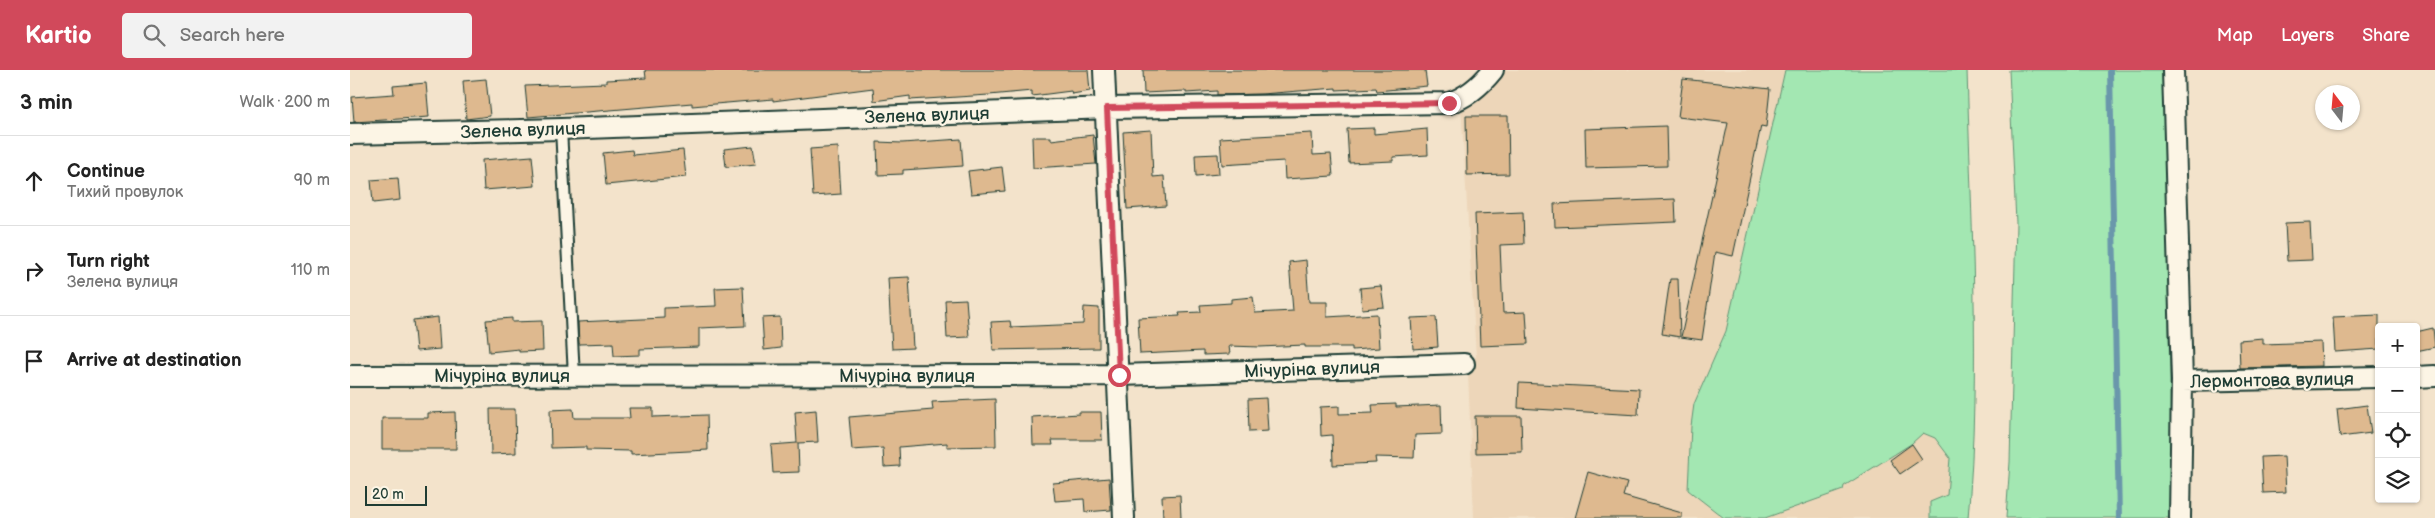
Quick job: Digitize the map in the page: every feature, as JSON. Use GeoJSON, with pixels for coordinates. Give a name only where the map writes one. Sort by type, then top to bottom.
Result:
{"type":"FeatureCollection","features":[{"type":"Feature","properties":{"kind":"street"},"geometry":{"type":"LineString","coordinates":[[1104,70],[1124,518]]}},
{"type":"Feature","properties":{"kind":"street","name":"Зелена вулиця"},"geometry":{"type":"LineString","coordinates":[[350,134],[561,129],[1107,108],[1449,103],[1462,99],[1484,81],[1493,70]]}},
{"type":"Feature","properties":{"kind":"street"},"geometry":{"type":"LineString","coordinates":[[2173,70],[2182,381]]}},
{"type":"Feature","properties":{"kind":"street","name":"Мічуріна вулиця"},"geometry":{"type":"LineString","coordinates":[[350,376],[1119,375],[1464,364]]}},
{"type":"Feature","properties":{"kind":"street"},"geometry":{"type":"LineString","coordinates":[[2420,377],[2435,376]]}},
{"type":"Feature","properties":{"kind":"street","name":"Лермонтова вулиця"},"geometry":{"type":"LineString","coordinates":[[2180,518],[2182,381],[2375,378]]}},
{"type":"Feature","properties":{"kind":"lane"},"geometry":{"type":"LineString","coordinates":[[561,129],[574,376]]}},
{"type":"Feature","properties":{"kind":"shaded area"},"geometry":{"type":"Polygon","coordinates":[[[1500,70],[1785,70],[1726,331],[1694,404],[1691,426],[1688,490],[1724,518],[1474,518],[1468,373],[1476,356],[1461,105],[1500,70]]]}},
{"type":"Feature","properties":{"kind":"shaded area"},"geometry":{"type":"Polygon","coordinates":[[[1922,432],[1935,438],[1950,458],[1947,495],[1930,518],[1765,518],[1843,490],[1843,486],[1911,444],[1922,432]]]}},
{"type":"Feature","properties":{"kind":"green space"},"geometry":{"type":"Polygon","coordinates":[[[1785,70],[1967,70],[1974,294],[1974,406],[1968,518],[1930,518],[1930,502],[1947,495],[1950,458],[1935,438],[1923,433],[1911,444],[1844,486],[1843,490],[1765,518],[1724,518],[1688,490],[1694,404],[1726,331],[1785,70]]]}},
{"type":"Feature","properties":{"kind":"green space"},"geometry":{"type":"Polygon","coordinates":[[[2009,70],[2165,70],[2172,518],[2006,518],[2010,462],[2016,223],[2009,70]]]}},
{"type":"Feature","properties":{"kind":"building"},"geometry":{"type":"Polygon","coordinates":[[[645,70],[1088,70],[1090,91],[1072,94],[1071,91],[1032,96],[1032,91],[910,100],[910,96],[874,101],[873,88],[773,101],[773,99],[692,106],[692,103],[528,117],[525,86],[606,83],[606,80],[646,78],[645,70]]]}},
{"type":"Feature","properties":{"kind":"building"},"geometry":{"type":"Polygon","coordinates":[[[1143,70],[1425,70],[1427,86],[1377,91],[1376,88],[1336,90],[1336,88],[1262,94],[1217,95],[1217,91],[1144,93],[1143,70]]]}},
{"type":"Feature","properties":{"kind":"building"},"geometry":{"type":"Polygon","coordinates":[[[486,79],[490,116],[466,119],[463,81],[486,79]]]}},
{"type":"Feature","properties":{"kind":"building"},"geometry":{"type":"Polygon","coordinates":[[[1683,79],[1770,89],[1766,127],[1761,126],[1733,256],[1715,252],[1702,340],[1681,337],[1728,123],[1678,117],[1683,79]]]}},
{"type":"Feature","properties":{"kind":"building"},"geometry":{"type":"Polygon","coordinates":[[[426,83],[429,117],[354,122],[352,97],[394,94],[393,86],[426,83]]]}},
{"type":"Feature","properties":{"kind":"building"},"geometry":{"type":"Polygon","coordinates":[[[1466,116],[1508,116],[1509,174],[1467,175],[1466,116]]]}},
{"type":"Feature","properties":{"kind":"building"},"geometry":{"type":"Polygon","coordinates":[[[1666,126],[1667,166],[1586,168],[1585,129],[1666,126]]]}},
{"type":"Feature","properties":{"kind":"building"},"geometry":{"type":"Polygon","coordinates":[[[1374,128],[1374,134],[1427,129],[1428,155],[1393,157],[1393,161],[1349,163],[1347,129],[1374,128]]]}},
{"type":"Feature","properties":{"kind":"building"},"geometry":{"type":"Polygon","coordinates":[[[1151,130],[1153,177],[1164,176],[1166,206],[1127,209],[1123,132],[1151,130]]]}},
{"type":"Feature","properties":{"kind":"building"},"geometry":{"type":"Polygon","coordinates":[[[1312,133],[1313,155],[1331,154],[1333,176],[1285,179],[1284,161],[1222,165],[1220,138],[1312,133]]]}},
{"type":"Feature","properties":{"kind":"building"},"geometry":{"type":"Polygon","coordinates":[[[1093,135],[1096,164],[1033,168],[1032,137],[1051,137],[1051,140],[1093,135]]]}},
{"type":"Feature","properties":{"kind":"building"},"geometry":{"type":"Polygon","coordinates":[[[961,139],[963,166],[903,170],[903,174],[878,175],[877,142],[902,143],[961,139]]]}},
{"type":"Feature","properties":{"kind":"building"},"geometry":{"type":"Polygon","coordinates":[[[753,146],[756,164],[726,167],[724,149],[753,146]]]}},
{"type":"Feature","properties":{"kind":"building"},"geometry":{"type":"Polygon","coordinates":[[[838,147],[841,194],[813,196],[810,149],[838,147]]]}},
{"type":"Feature","properties":{"kind":"building"},"geometry":{"type":"Polygon","coordinates":[[[632,150],[633,155],[683,150],[686,177],[606,185],[603,153],[632,150]]]}},
{"type":"Feature","properties":{"kind":"building"},"geometry":{"type":"Polygon","coordinates":[[[1218,154],[1219,174],[1196,176],[1195,155],[1218,154]]]}},
{"type":"Feature","properties":{"kind":"building"},"geometry":{"type":"Polygon","coordinates":[[[532,156],[535,186],[484,190],[482,160],[532,156]]]}},
{"type":"Feature","properties":{"kind":"building"},"geometry":{"type":"Polygon","coordinates":[[[1002,167],[1005,191],[971,194],[968,171],[1002,167]]]}},
{"type":"Feature","properties":{"kind":"building"},"geometry":{"type":"Polygon","coordinates":[[[398,178],[400,200],[373,203],[371,180],[398,178]]]}},
{"type":"Feature","properties":{"kind":"building"},"geometry":{"type":"Polygon","coordinates":[[[1675,199],[1676,222],[1555,227],[1554,204],[1675,199]]]}},
{"type":"Feature","properties":{"kind":"building"},"geometry":{"type":"Polygon","coordinates":[[[1523,212],[1524,244],[1500,245],[1503,313],[1526,312],[1528,344],[1480,346],[1475,214],[1523,212]]]}},
{"type":"Feature","properties":{"kind":"building"},"geometry":{"type":"Polygon","coordinates":[[[2310,222],[2312,260],[2287,261],[2285,223],[2310,222]]]}},
{"type":"Feature","properties":{"kind":"building"},"geometry":{"type":"Polygon","coordinates":[[[1306,260],[1309,302],[1327,302],[1327,317],[1377,314],[1379,348],[1352,350],[1352,347],[1305,347],[1305,345],[1229,346],[1230,354],[1203,355],[1203,351],[1140,354],[1138,318],[1180,316],[1179,313],[1201,312],[1200,305],[1231,303],[1231,299],[1253,297],[1255,313],[1293,311],[1289,262],[1306,260]]]}},
{"type":"Feature","properties":{"kind":"building"},"geometry":{"type":"Polygon","coordinates":[[[909,277],[913,348],[892,349],[888,278],[909,277]]]}},
{"type":"Feature","properties":{"kind":"building"},"geometry":{"type":"Polygon","coordinates":[[[1670,279],[1678,279],[1680,337],[1662,334],[1670,279]]]}},
{"type":"Feature","properties":{"kind":"building"},"geometry":{"type":"Polygon","coordinates":[[[1381,286],[1384,307],[1362,309],[1360,288],[1381,286]]]}},
{"type":"Feature","properties":{"kind":"building"},"geometry":{"type":"Polygon","coordinates":[[[743,287],[745,326],[699,328],[699,347],[640,349],[640,355],[614,356],[613,343],[579,344],[578,322],[664,318],[664,308],[716,306],[715,288],[743,287]]]}},
{"type":"Feature","properties":{"kind":"building"},"geometry":{"type":"Polygon","coordinates":[[[966,299],[969,337],[947,338],[945,300],[966,299]]]}},
{"type":"Feature","properties":{"kind":"building"},"geometry":{"type":"Polygon","coordinates":[[[1084,307],[1099,308],[1099,348],[993,350],[991,322],[1010,321],[1011,327],[1083,324],[1084,307]]]}},
{"type":"Feature","properties":{"kind":"building"},"geometry":{"type":"Polygon","coordinates":[[[2379,315],[2379,323],[2375,323],[2375,349],[2335,352],[2333,317],[2379,315]]]}},
{"type":"Feature","properties":{"kind":"building"},"geometry":{"type":"Polygon","coordinates":[[[438,317],[440,349],[416,351],[413,320],[438,317]]]}},
{"type":"Feature","properties":{"kind":"building"},"geometry":{"type":"Polygon","coordinates":[[[780,317],[781,348],[764,350],[762,318],[780,317]]]}},
{"type":"Feature","properties":{"kind":"building"},"geometry":{"type":"Polygon","coordinates":[[[1436,317],[1438,347],[1413,349],[1411,318],[1436,317]]]}},
{"type":"Feature","properties":{"kind":"building"},"geometry":{"type":"Polygon","coordinates":[[[512,318],[512,322],[542,321],[543,351],[519,352],[519,349],[489,352],[486,320],[512,318]]]}},
{"type":"Feature","properties":{"kind":"building"},"geometry":{"type":"Polygon","coordinates":[[[2433,328],[2435,347],[2420,350],[2420,331],[2433,328]]]}},
{"type":"Feature","properties":{"kind":"building"},"geometry":{"type":"Polygon","coordinates":[[[2263,338],[2263,344],[2321,342],[2322,366],[2240,368],[2239,340],[2263,338]]]}},
{"type":"Feature","properties":{"kind":"building"},"geometry":{"type":"Polygon","coordinates":[[[1519,383],[1639,389],[1638,415],[1518,408],[1519,383]]]}},
{"type":"Feature","properties":{"kind":"building"},"geometry":{"type":"Polygon","coordinates":[[[1266,398],[1268,431],[1249,432],[1248,399],[1266,398]]]}},
{"type":"Feature","properties":{"kind":"building"},"geometry":{"type":"Polygon","coordinates":[[[995,399],[996,446],[947,447],[947,443],[899,447],[900,466],[884,467],[883,448],[852,450],[849,417],[933,410],[932,402],[995,399]]]}},
{"type":"Feature","properties":{"kind":"building"},"geometry":{"type":"Polygon","coordinates":[[[1396,404],[1396,407],[1441,405],[1442,434],[1415,435],[1414,458],[1375,457],[1376,463],[1333,465],[1332,435],[1321,436],[1320,407],[1339,406],[1339,414],[1373,413],[1372,405],[1396,404]]]}},
{"type":"Feature","properties":{"kind":"building"},"geometry":{"type":"Polygon","coordinates":[[[2367,405],[2371,433],[2340,437],[2337,409],[2367,405]]]}},
{"type":"Feature","properties":{"kind":"building"},"geometry":{"type":"Polygon","coordinates":[[[629,408],[653,408],[653,417],[707,415],[708,450],[631,454],[631,451],[586,450],[586,447],[551,448],[550,410],[573,409],[574,418],[630,418],[629,408]]]}},
{"type":"Feature","properties":{"kind":"building"},"geometry":{"type":"Polygon","coordinates":[[[490,409],[515,409],[516,453],[491,454],[490,409]]]}},
{"type":"Feature","properties":{"kind":"building"},"geometry":{"type":"Polygon","coordinates":[[[816,410],[818,442],[798,443],[799,472],[773,473],[771,445],[797,443],[795,412],[816,410]]]}},
{"type":"Feature","properties":{"kind":"building"},"geometry":{"type":"Polygon","coordinates":[[[455,412],[456,449],[382,449],[382,418],[428,418],[428,413],[455,412]]]}},
{"type":"Feature","properties":{"kind":"building"},"geometry":{"type":"Polygon","coordinates":[[[1079,412],[1101,412],[1102,440],[1052,440],[1053,445],[1033,445],[1032,417],[1079,414],[1079,412]]]}},
{"type":"Feature","properties":{"kind":"building"},"geometry":{"type":"Polygon","coordinates":[[[1475,416],[1521,416],[1522,452],[1476,453],[1475,416]]]}},
{"type":"Feature","properties":{"kind":"building"},"geometry":{"type":"Polygon","coordinates":[[[1912,444],[1922,459],[1900,474],[1890,460],[1912,444]]]}},
{"type":"Feature","properties":{"kind":"building"},"geometry":{"type":"Polygon","coordinates":[[[2284,456],[2286,492],[2263,493],[2261,457],[2284,456]]]}},
{"type":"Feature","properties":{"kind":"building"},"geometry":{"type":"Polygon","coordinates":[[[1588,472],[1627,483],[1623,496],[1682,513],[1682,518],[1575,518],[1588,472]]]}},
{"type":"Feature","properties":{"kind":"building"},"geometry":{"type":"Polygon","coordinates":[[[1109,478],[1111,510],[1085,512],[1084,499],[1055,501],[1053,483],[1109,478]]]}},
{"type":"Feature","properties":{"kind":"building"},"geometry":{"type":"Polygon","coordinates":[[[1180,495],[1181,518],[1163,518],[1162,496],[1180,495]]]}},
{"type":"Feature","properties":{"kind":"waterway"},"geometry":{"type":"LineString","coordinates":[[2110,70],[2119,518]]}},
{"type":"Feature","properties":{"kind":"route"},"geometry":{"type":"LineString","coordinates":[[1119,375],[1107,108],[1449,103]]}}]}
